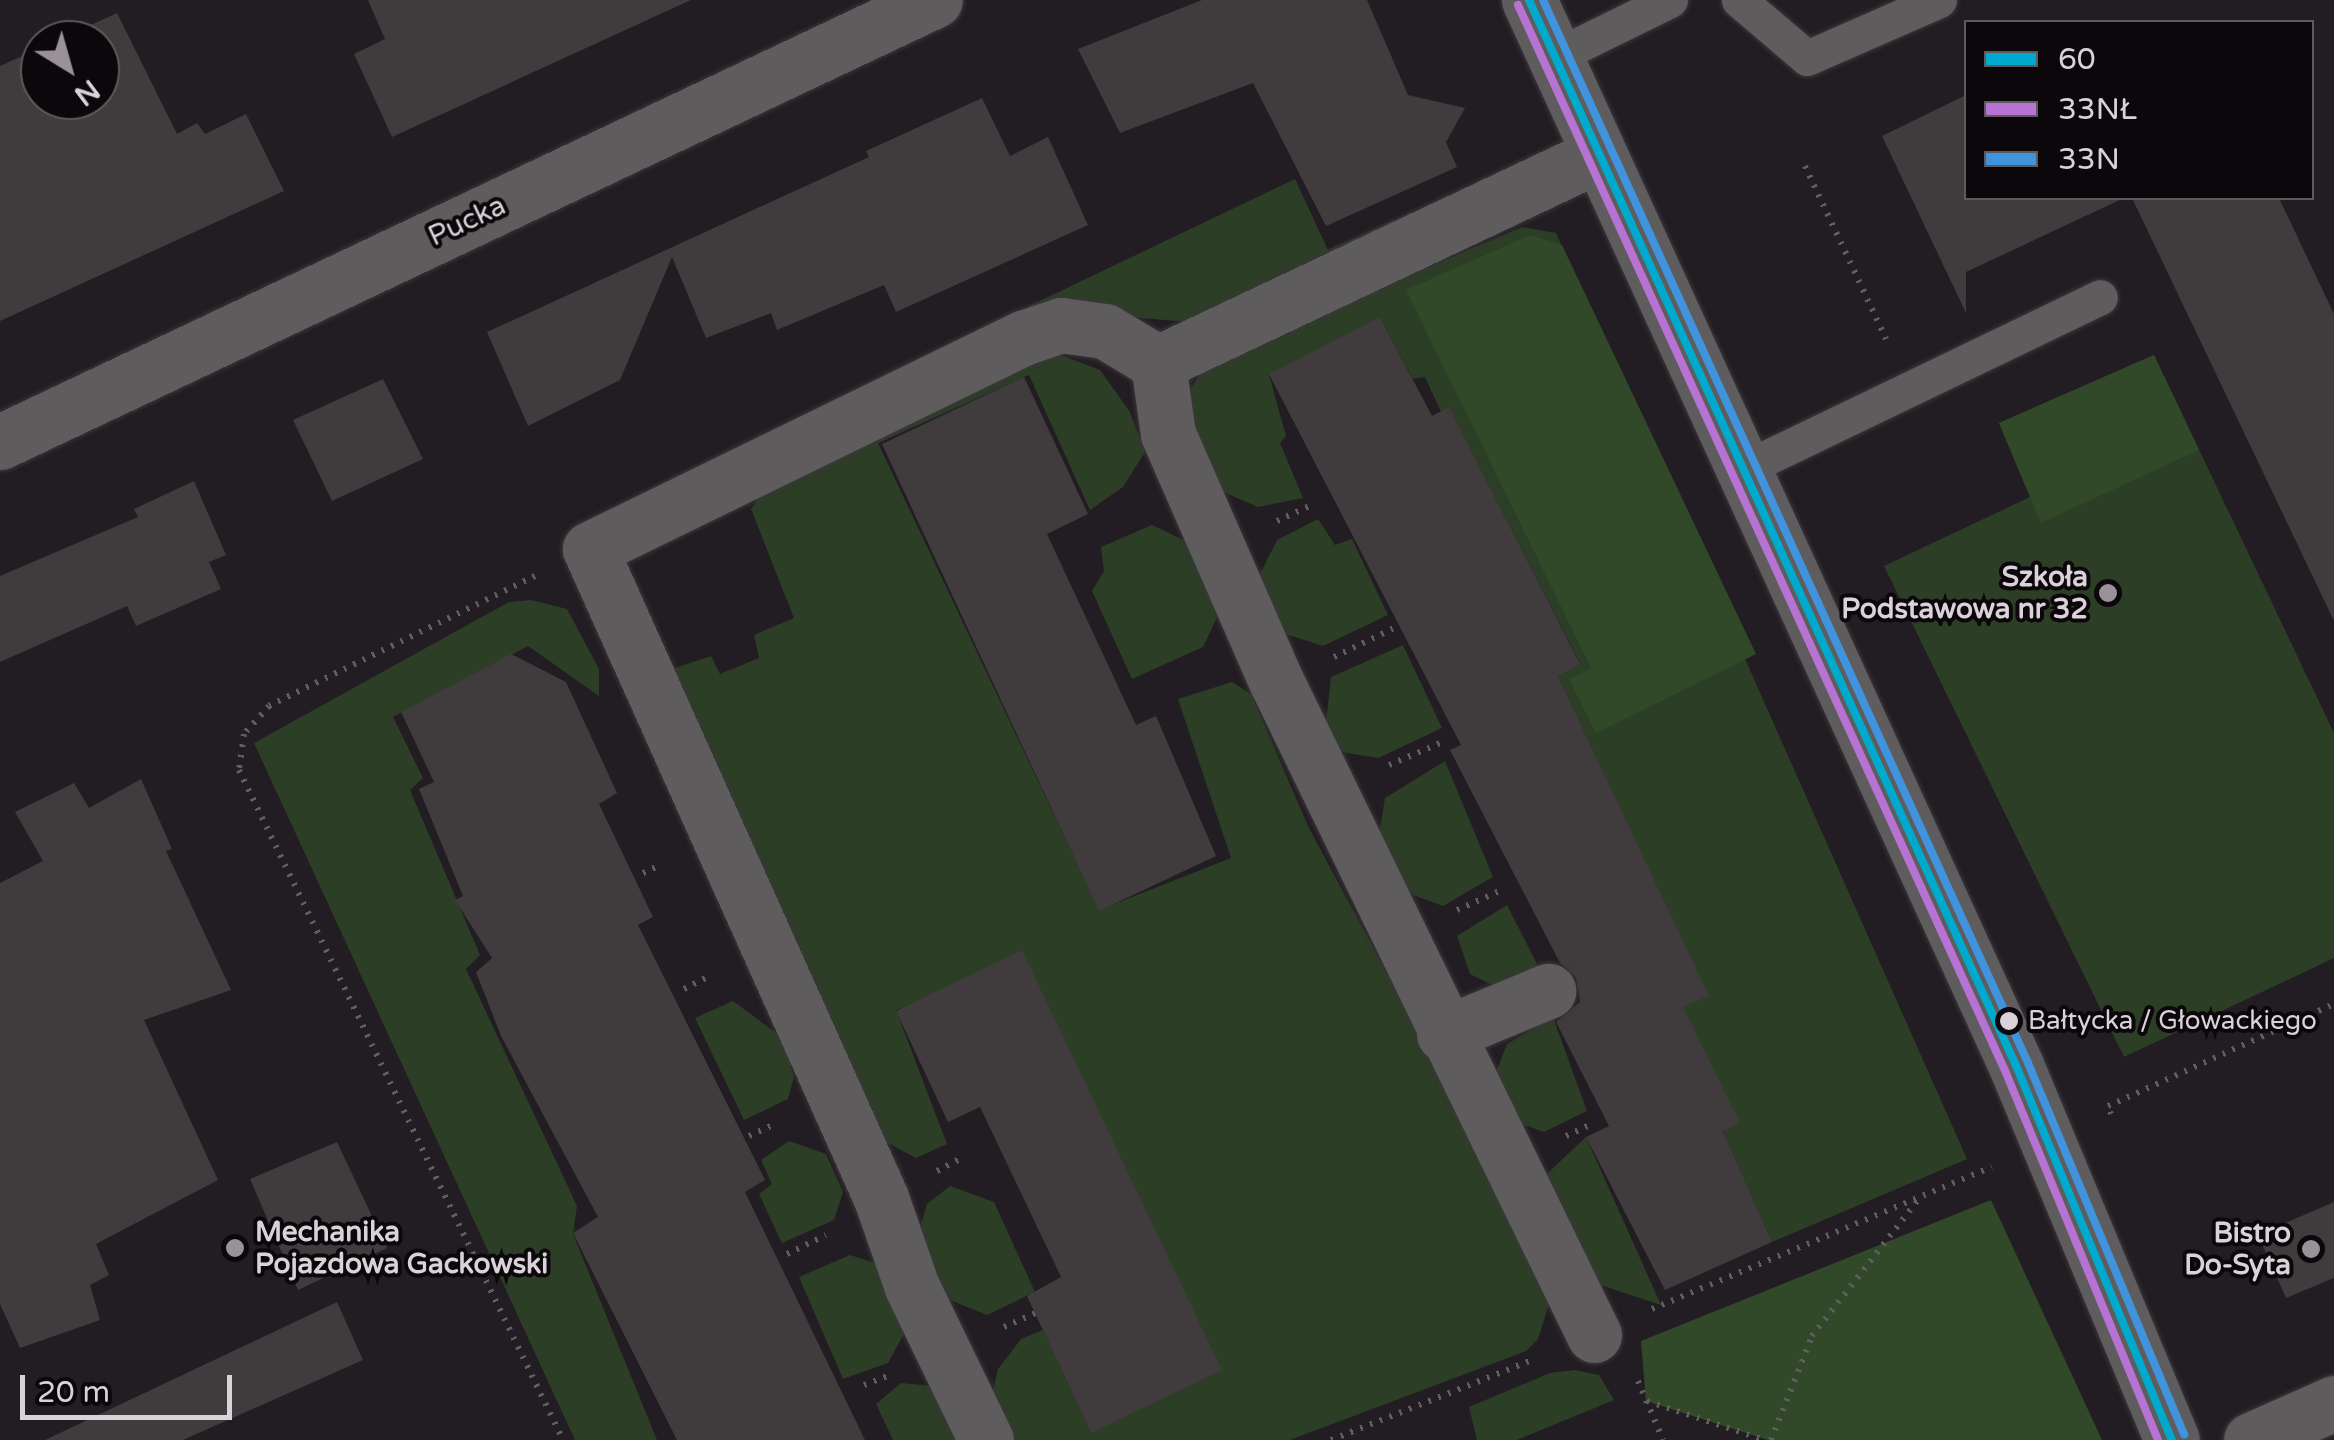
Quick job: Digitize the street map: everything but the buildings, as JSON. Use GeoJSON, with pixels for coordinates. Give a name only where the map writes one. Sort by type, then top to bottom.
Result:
{"type":"FeatureCollection","features":[{"type":"Feature","properties":{"kind":"street","name":"Pucka"},"geometry":{"type":"LineString","coordinates":[[0,442],[935,0]]}},
{"type":"Feature","properties":{"kind":"street"},"geometry":{"type":"LineString","coordinates":[[1528,0],[2017,1068],[2172,1440]]}},
{"type":"Feature","properties":{"kind":"street"},"geometry":{"type":"LineString","coordinates":[[1158,363],[1599,155]]}},
{"type":"Feature","properties":{"kind":"street"},"geometry":{"type":"LineString","coordinates":[[986,1440],[912,1287],[880,1198],[590,549],[1061,326],[1104,331],[1158,363]]}},
{"type":"Feature","properties":{"kind":"street"},"geometry":{"type":"LineString","coordinates":[[1158,363],[1168,434],[1340,817],[1404,934],[1444,1034],[1594,1335]]}},
{"type":"Feature","properties":{"kind":"street"},"geometry":{"type":"LineString","coordinates":[[1444,1034],[1548,991]]}},
{"type":"Feature","properties":{"kind":"street"},"geometry":{"type":"LineString","coordinates":[[2252,1440],[2334,1403]]}},
{"type":"Feature","properties":{"kind":"lane"},"geometry":{"type":"LineString","coordinates":[[1556,56],[1670,0]]}},
{"type":"Feature","properties":{"kind":"lane"},"geometry":{"type":"LineString","coordinates":[[1739,0],[1807,58],[1939,0]]}},
{"type":"Feature","properties":{"kind":"lane"},"geometry":{"type":"LineString","coordinates":[[1744,470],[2100,297]]}},
{"type":"Feature","properties":{"kind":"path"},"geometry":{"type":"LineString","coordinates":[[1805,166],[1910,390]]}},
{"type":"Feature","properties":{"kind":"path"},"geometry":{"type":"LineString","coordinates":[[563,1440],[239,770],[244,734],[269,706],[590,549]]}},
{"type":"Feature","properties":{"kind":"path"},"geometry":{"type":"LineString","coordinates":[[2115,1124],[2108,1106],[2334,1004]]}},
{"type":"Feature","properties":{"kind":"path"},"geometry":{"type":"LineString","coordinates":[[1331,1440],[1594,1335],[1998,1163],[2005,1180]]}},
{"type":"Feature","properties":{"kind":"path"},"geometry":{"type":"LineString","coordinates":[[1646,1401],[1767,1440],[1812,1336],[1920,1198]]}},
{"type":"Feature","properties":{"kind":"green space"},"geometry":{"type":"Polygon","coordinates":[[[1487,178],[1200,323],[1025,308],[1295,179],[1328,250],[1487,178]]]}},
{"type":"Feature","properties":{"kind":"green space"},"geometry":{"type":"Polygon","coordinates":[[[1522,227],[1556,233],[1967,1159],[1772,1242],[1726,1138],[1683,1007],[1708,995],[1558,676],[1580,663],[1467,443],[1455,442],[1425,377],[1413,379],[1380,317],[1269,375],[1286,436],[1280,443],[1303,498],[1258,507],[1214,488],[1184,430],[1189,392],[1207,362],[1522,227]]]}},
{"type":"Feature","properties":{"kind":"green space"},"geometry":{"type":"Polygon","coordinates":[[[1530,235],[1562,245],[1756,654],[1596,733],[1569,679],[1591,668],[1406,290],[1530,235]]]}},
{"type":"Feature","properties":{"kind":"green space"},"geometry":{"type":"Polygon","coordinates":[[[1058,354],[1100,370],[1130,412],[1145,452],[1123,487],[1090,510],[1029,375],[878,443],[1099,910],[1231,858],[1178,699],[1232,682],[1251,694],[1309,828],[1491,1167],[1551,1298],[1538,1339],[1526,1351],[1290,1440],[1005,1440],[989,1407],[998,1369],[1021,1339],[1043,1330],[1091,1433],[1026,960],[896,1010],[947,1144],[916,1158],[875,1136],[657,674],[711,656],[720,674],[759,658],[754,635],[794,618],[751,509],[768,483],[1019,364],[1058,354]]]}},
{"type":"Feature","properties":{"kind":"green space"},"geometry":{"type":"Polygon","coordinates":[[[2154,355],[2334,733],[2334,958],[2124,1057],[1884,566],[2030,497],[1999,423],[2154,355]]]}},
{"type":"Feature","properties":{"kind":"green space"},"geometry":{"type":"Polygon","coordinates":[[[2154,355],[2199,450],[2041,523],[1999,423],[2154,355]]]}},
{"type":"Feature","properties":{"kind":"green space"},"geometry":{"type":"Polygon","coordinates":[[[1318,519],[1335,545],[1352,539],[1388,615],[1323,646],[1283,633],[1258,578],[1277,540],[1318,519]]]}},
{"type":"Feature","properties":{"kind":"green space"},"geometry":{"type":"Polygon","coordinates":[[[1152,525],[1194,545],[1222,607],[1203,647],[1132,679],[1092,591],[1104,571],[1101,547],[1152,525]]]}},
{"type":"Feature","properties":{"kind":"green space"},"geometry":{"type":"Polygon","coordinates":[[[531,600],[567,609],[599,669],[599,696],[528,646],[393,717],[423,778],[410,790],[480,955],[466,969],[577,1206],[573,1234],[657,1440],[575,1440],[254,743],[509,602],[531,600]]]}},
{"type":"Feature","properties":{"kind":"green space"},"geometry":{"type":"Polygon","coordinates":[[[1403,645],[1442,728],[1378,758],[1341,752],[1326,722],[1331,677],[1403,645]]]}},
{"type":"Feature","properties":{"kind":"green space"},"geometry":{"type":"Polygon","coordinates":[[[1445,761],[1493,877],[1443,906],[1402,891],[1376,853],[1385,798],[1445,761]]]}},
{"type":"Feature","properties":{"kind":"green space"},"geometry":{"type":"Polygon","coordinates":[[[1507,905],[1542,974],[1500,989],[1470,974],[1457,936],[1507,905]]]}},
{"type":"Feature","properties":{"kind":"green space"},"geometry":{"type":"Polygon","coordinates":[[[733,1001],[783,1038],[794,1077],[788,1099],[744,1120],[695,1018],[733,1001]]]}},
{"type":"Feature","properties":{"kind":"green space"},"geometry":{"type":"Polygon","coordinates":[[[1553,1017],[1587,1111],[1544,1132],[1513,1121],[1494,1077],[1507,1044],[1553,1017]]]}},
{"type":"Feature","properties":{"kind":"green space"},"geometry":{"type":"Polygon","coordinates":[[[1586,1137],[1661,1305],[1588,1281],[1537,1183],[1586,1137]]]}},
{"type":"Feature","properties":{"kind":"green space"},"geometry":{"type":"Polygon","coordinates":[[[789,1141],[826,1154],[843,1192],[834,1220],[782,1243],[759,1194],[772,1184],[761,1160],[789,1141]]]}},
{"type":"Feature","properties":{"kind":"green space"},"geometry":{"type":"Polygon","coordinates":[[[950,1186],[994,1202],[1035,1292],[987,1315],[940,1296],[916,1240],[927,1204],[950,1186]]]}},
{"type":"Feature","properties":{"kind":"green space"},"geometry":{"type":"Polygon","coordinates":[[[1991,1200],[2102,1440],[1768,1440],[1646,1401],[1641,1341],[1991,1200]]]}},
{"type":"Feature","properties":{"kind":"green space"},"geometry":{"type":"Polygon","coordinates":[[[850,1255],[878,1264],[906,1330],[888,1363],[843,1379],[799,1277],[850,1255]]]}},
{"type":"Feature","properties":{"kind":"green space"},"geometry":{"type":"Polygon","coordinates":[[[1575,1370],[1599,1375],[1614,1400],[1517,1440],[1477,1440],[1469,1407],[1550,1373],[1575,1370]]]}},
{"type":"Feature","properties":{"kind":"green space"},"geometry":{"type":"Polygon","coordinates":[[[901,1383],[932,1386],[971,1440],[893,1440],[876,1404],[901,1383]]]}},
{"type":"Feature","properties":{"kind":"transit line","name":"60"},"geometry":{"type":"LineString","coordinates":[[1529,0],[2017,1068],[2172,1440]]}},
{"type":"Feature","properties":{"kind":"transit line","name":"33N"},"geometry":{"type":"LineString","coordinates":[[1543,0],[2028,1063],[2184,1435]]}},
{"type":"Feature","properties":{"kind":"transit line","name":"33NŁ"},"geometry":{"type":"LineString","coordinates":[[1518,5],[2006,1073],[2158,1440]]}},
{"type":"Feature","properties":{"kind":"place","name":"Szkoła Podstawowa nr 32"},"geometry":{"type":"Point","coordinates":[2108,593]}},
{"type":"Feature","properties":{"kind":"place","name":"Bałtycka / Głowackiego"},"geometry":{"type":"Point","coordinates":[2009,1021]}},
{"type":"Feature","properties":{"kind":"place","name":"Mechanika Pojazdowa Gackowski"},"geometry":{"type":"Point","coordinates":[235,1248]}},
{"type":"Feature","properties":{"kind":"place","name":"Bistro Do-Syta"},"geometry":{"type":"Point","coordinates":[2311,1249]}}]}
